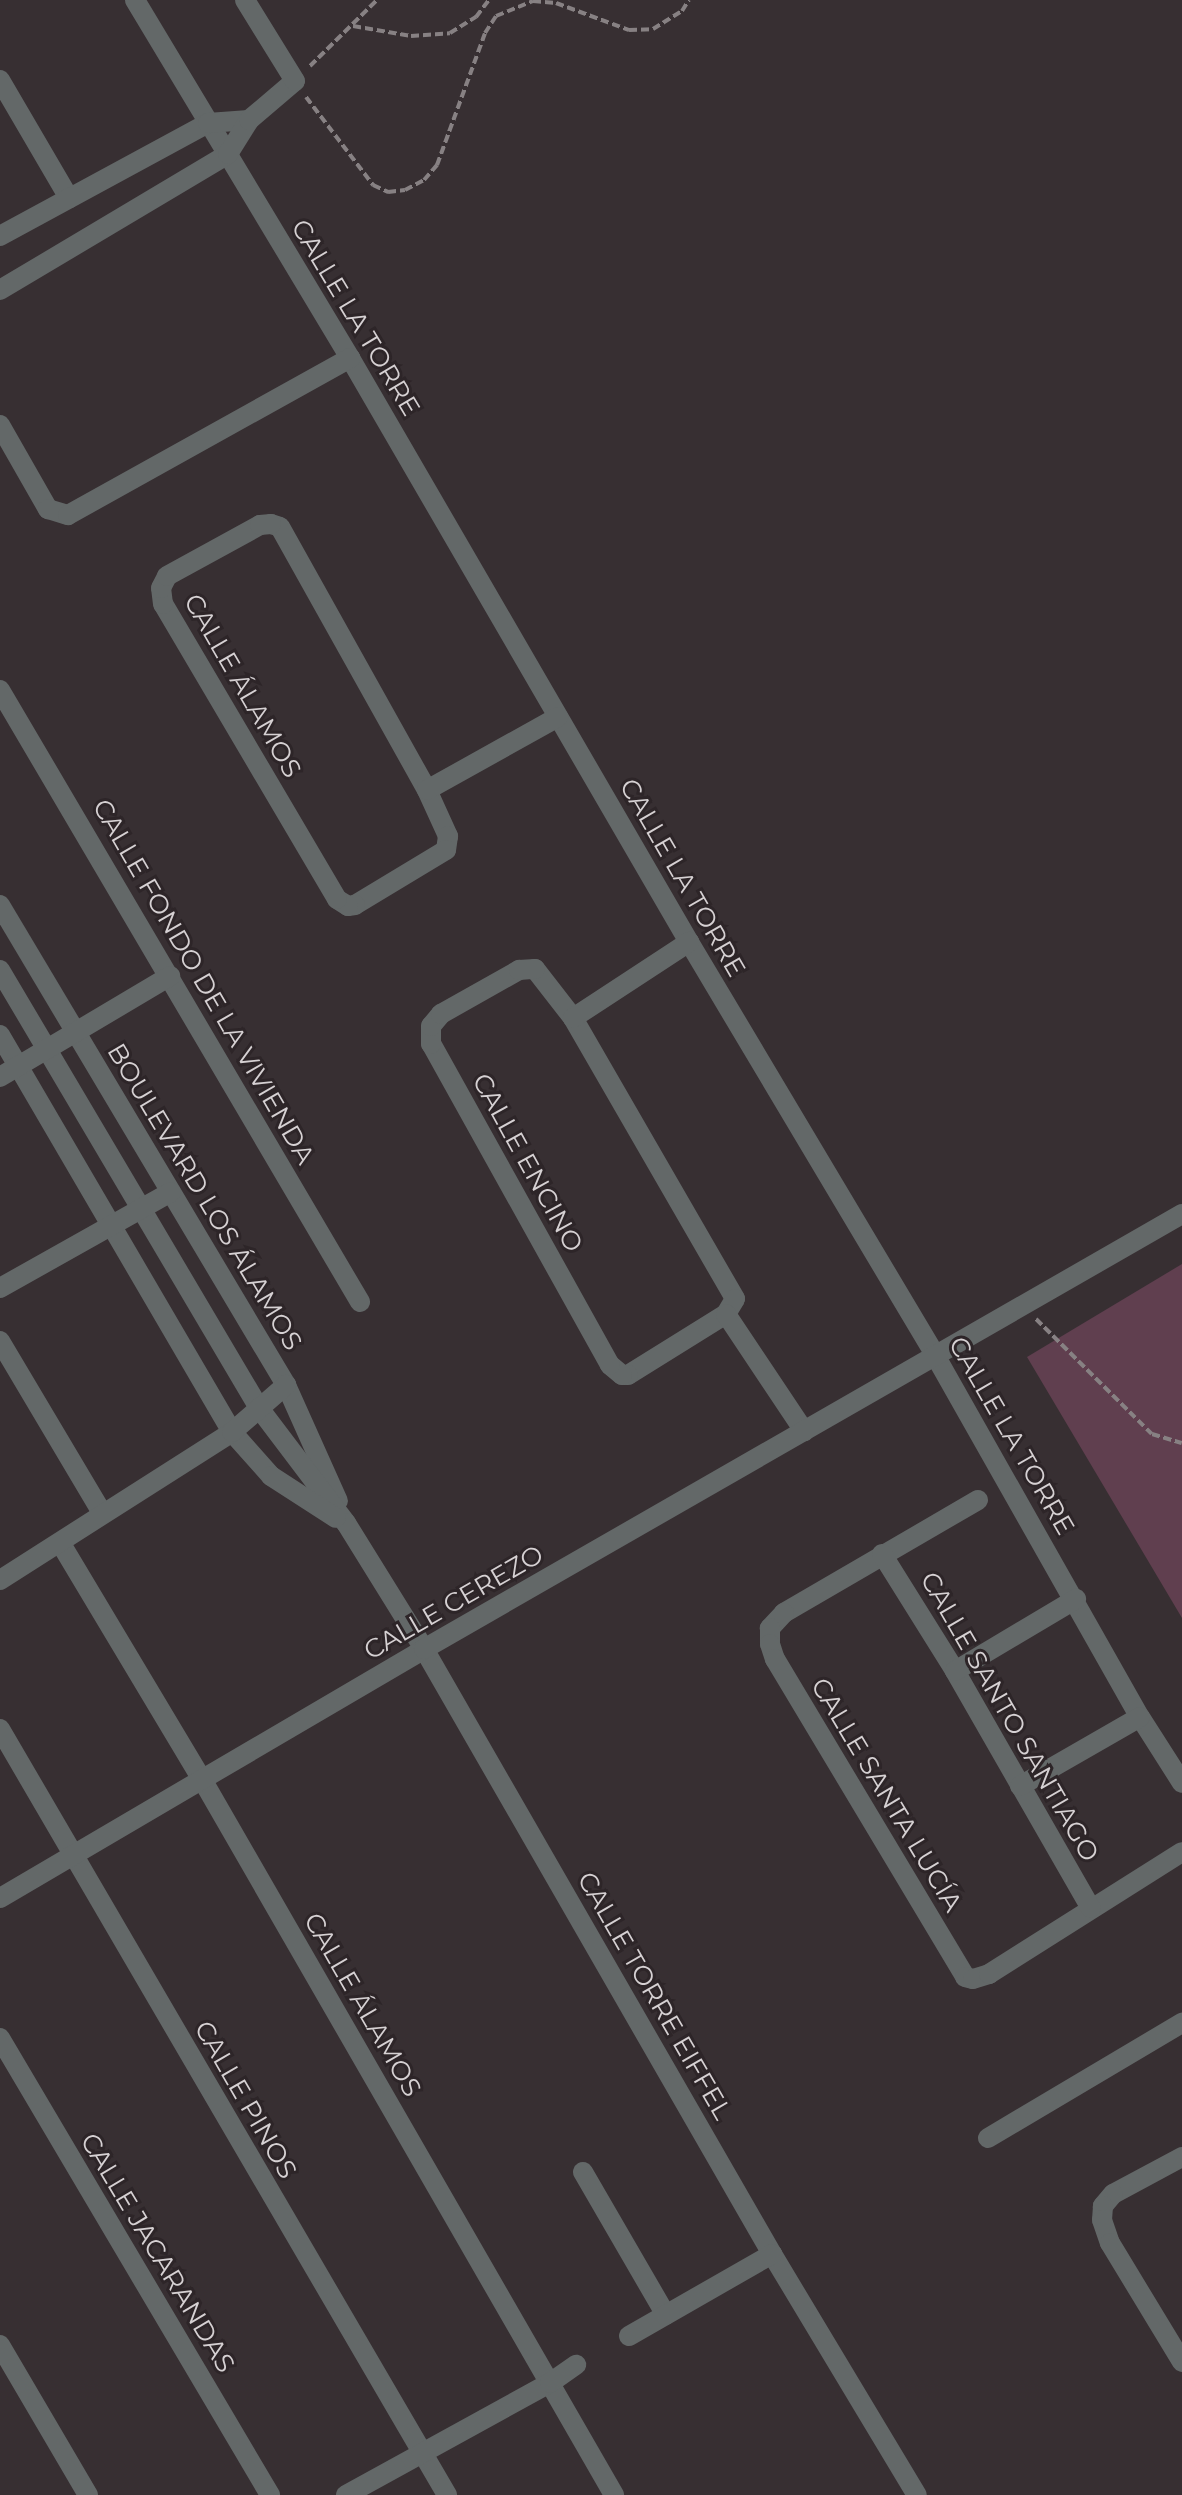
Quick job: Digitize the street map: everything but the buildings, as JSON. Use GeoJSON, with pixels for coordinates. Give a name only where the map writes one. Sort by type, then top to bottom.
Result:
{"type":"FeatureCollection","features":[{"type":"Feature","properties":{"kind":"street","name":"CALLE LA TORRE"},"geometry":{"type":"LineString","coordinates":[[135,0],[350,358],[689,942],[936,1357],[1076,1599],[1140,1717],[1182,1783]]}},
{"type":"Feature","properties":{"kind":"street"},"geometry":{"type":"LineString","coordinates":[[0,290],[228,154],[249,120],[295,81],[245,0]]}},
{"type":"Feature","properties":{"kind":"street"},"geometry":{"type":"LineString","coordinates":[[0,80],[69,198]]}},
{"type":"Feature","properties":{"kind":"street"},"geometry":{"type":"LineString","coordinates":[[0,236],[208,123],[249,120]]}},
{"type":"Feature","properties":{"kind":"street"},"geometry":{"type":"LineString","coordinates":[[0,425],[48,509],[60,515],[77,513],[350,358]]}},
{"type":"Feature","properties":{"kind":"street","name":"CALLE ÁLAMOS"},"geometry":{"type":"LineString","coordinates":[[260,525],[280,527],[427,790],[448,836],[446,850],[355,905],[340,903],[165,610],[161,596],[167,576],[260,525]]}},
{"type":"Feature","properties":{"kind":"street","name":"CALLE FONDO DE LA VIVIENDA"},"geometry":{"type":"LineString","coordinates":[[0,690],[360,1302]]}},
{"type":"Feature","properties":{"kind":"street"},"geometry":{"type":"LineString","coordinates":[[427,790],[558,717]]}},
{"type":"Feature","properties":{"kind":"street","name":"BOULEVARD LOS ÁLAMOS"},"geometry":{"type":"LineString","coordinates":[[0,905],[286,1385],[346,1523]]}},
{"type":"Feature","properties":{"kind":"street"},"geometry":{"type":"LineString","coordinates":[[573,1018],[689,942]]}},
{"type":"Feature","properties":{"kind":"street","name":"CALLE ENCINO"},"geometry":{"type":"LineString","coordinates":[[526,968],[540,971],[573,1018],[735,1299],[726,1314],[628,1375],[616,1371],[431,1044],[431,1026],[441,1014],[526,968]]}},
{"type":"Feature","properties":{"kind":"street"},"geometry":{"type":"LineString","coordinates":[[0,970],[259,1408],[346,1523]]}},
{"type":"Feature","properties":{"kind":"street"},"geometry":{"type":"LineString","coordinates":[[9,1071],[170,976]]}},
{"type":"Feature","properties":{"kind":"street"},"geometry":{"type":"LineString","coordinates":[[0,1035],[9,1071],[112,1224],[232,1432],[271,1476],[346,1523]]}},
{"type":"Feature","properties":{"kind":"street"},"geometry":{"type":"LineString","coordinates":[[0,1288],[171,1192]]}},
{"type":"Feature","properties":{"kind":"street","name":"CALLE CEREZO"},"geometry":{"type":"LineString","coordinates":[[0,1898],[424,1649],[1182,1214]]}},
{"type":"Feature","properties":{"kind":"street","name":"CALLE ENCINO"},"geometry":{"type":"LineString","coordinates":[[726,1314],[804,1431]]}},
{"type":"Feature","properties":{"kind":"street"},"geometry":{"type":"LineString","coordinates":[[0,1341],[102,1513]]}},
{"type":"Feature","properties":{"kind":"street"},"geometry":{"type":"LineString","coordinates":[[0,1580],[61,1544],[102,1513],[232,1432],[286,1385]]}},
{"type":"Feature","properties":{"kind":"street","name":"CALLE SANTA LUCÍA"},"geometry":{"type":"LineString","coordinates":[[978,1500],[882,1554],[774,1621],[770,1644],[775,1659],[965,1977],[973,1979],[989,1974],[1182,1852]]}},
{"type":"Feature","properties":{"kind":"street","name":"CALLE TORRE EIFFEL"},"geometry":{"type":"LineString","coordinates":[[346,1523],[424,1649],[772,2254],[917,2495]]}},
{"type":"Feature","properties":{"kind":"street","name":"CALLE ÁLAMOS"},"geometry":{"type":"LineString","coordinates":[[61,1544],[203,1781],[614,2495]]}},
{"type":"Feature","properties":{"kind":"street","name":"CALLE SANTO SANTIAGO"},"geometry":{"type":"LineString","coordinates":[[882,1554],[955,1671],[1091,1908]]}},
{"type":"Feature","properties":{"kind":"street"},"geometry":{"type":"LineString","coordinates":[[955,1671],[1076,1599]]}},
{"type":"Feature","properties":{"kind":"street"},"geometry":{"type":"LineString","coordinates":[[1020,1786],[1140,1717]]}},
{"type":"Feature","properties":{"kind":"street","name":"CALLE PINOS"},"geometry":{"type":"LineString","coordinates":[[0,1729],[447,2495]]}},
{"type":"Feature","properties":{"kind":"street"},"geometry":{"type":"LineString","coordinates":[[988,2138],[1182,2023]]}},
{"type":"Feature","properties":{"kind":"street","name":"CALLE JACARANDAS"},"geometry":{"type":"LineString","coordinates":[[0,2038],[270,2495]]}},
{"type":"Feature","properties":{"kind":"street"},"geometry":{"type":"LineString","coordinates":[[1182,2157],[1113,2194],[1103,2206],[1102,2220],[1110,2243],[1182,2362]]}},
{"type":"Feature","properties":{"kind":"street"},"geometry":{"type":"LineString","coordinates":[[583,2172],[666,2315]]}},
{"type":"Feature","properties":{"kind":"street"},"geometry":{"type":"LineString","coordinates":[[629,2336],[772,2254]]}},
{"type":"Feature","properties":{"kind":"street"},"geometry":{"type":"LineString","coordinates":[[0,2345],[88,2495]]}},
{"type":"Feature","properties":{"kind":"street"},"geometry":{"type":"LineString","coordinates":[[346,2495],[421,2451],[550,2383],[576,2365]]}},
{"type":"Feature","properties":{"kind":"path"},"geometry":{"type":"LineString","coordinates":[[377,0],[295,81],[373,185],[388,192],[405,190],[424,180],[437,165],[485,33],[496,16],[533,1],[556,3],[629,30],[653,29],[682,11],[689,0]]}},
{"type":"Feature","properties":{"kind":"path"},"geometry":{"type":"LineString","coordinates":[[351,26],[411,36],[450,33],[476,17],[489,0]]}},
{"type":"Feature","properties":{"kind":"path"},"geometry":{"type":"LineString","coordinates":[[1023,1306],[1152,1434],[1182,1443]]}},
{"type":"Feature","properties":{"kind":"shaded area"},"geometry":{"type":"Polygon","coordinates":[[[1182,1264],[1182,1618],[1027,1357],[1182,1264]]]}}]}
